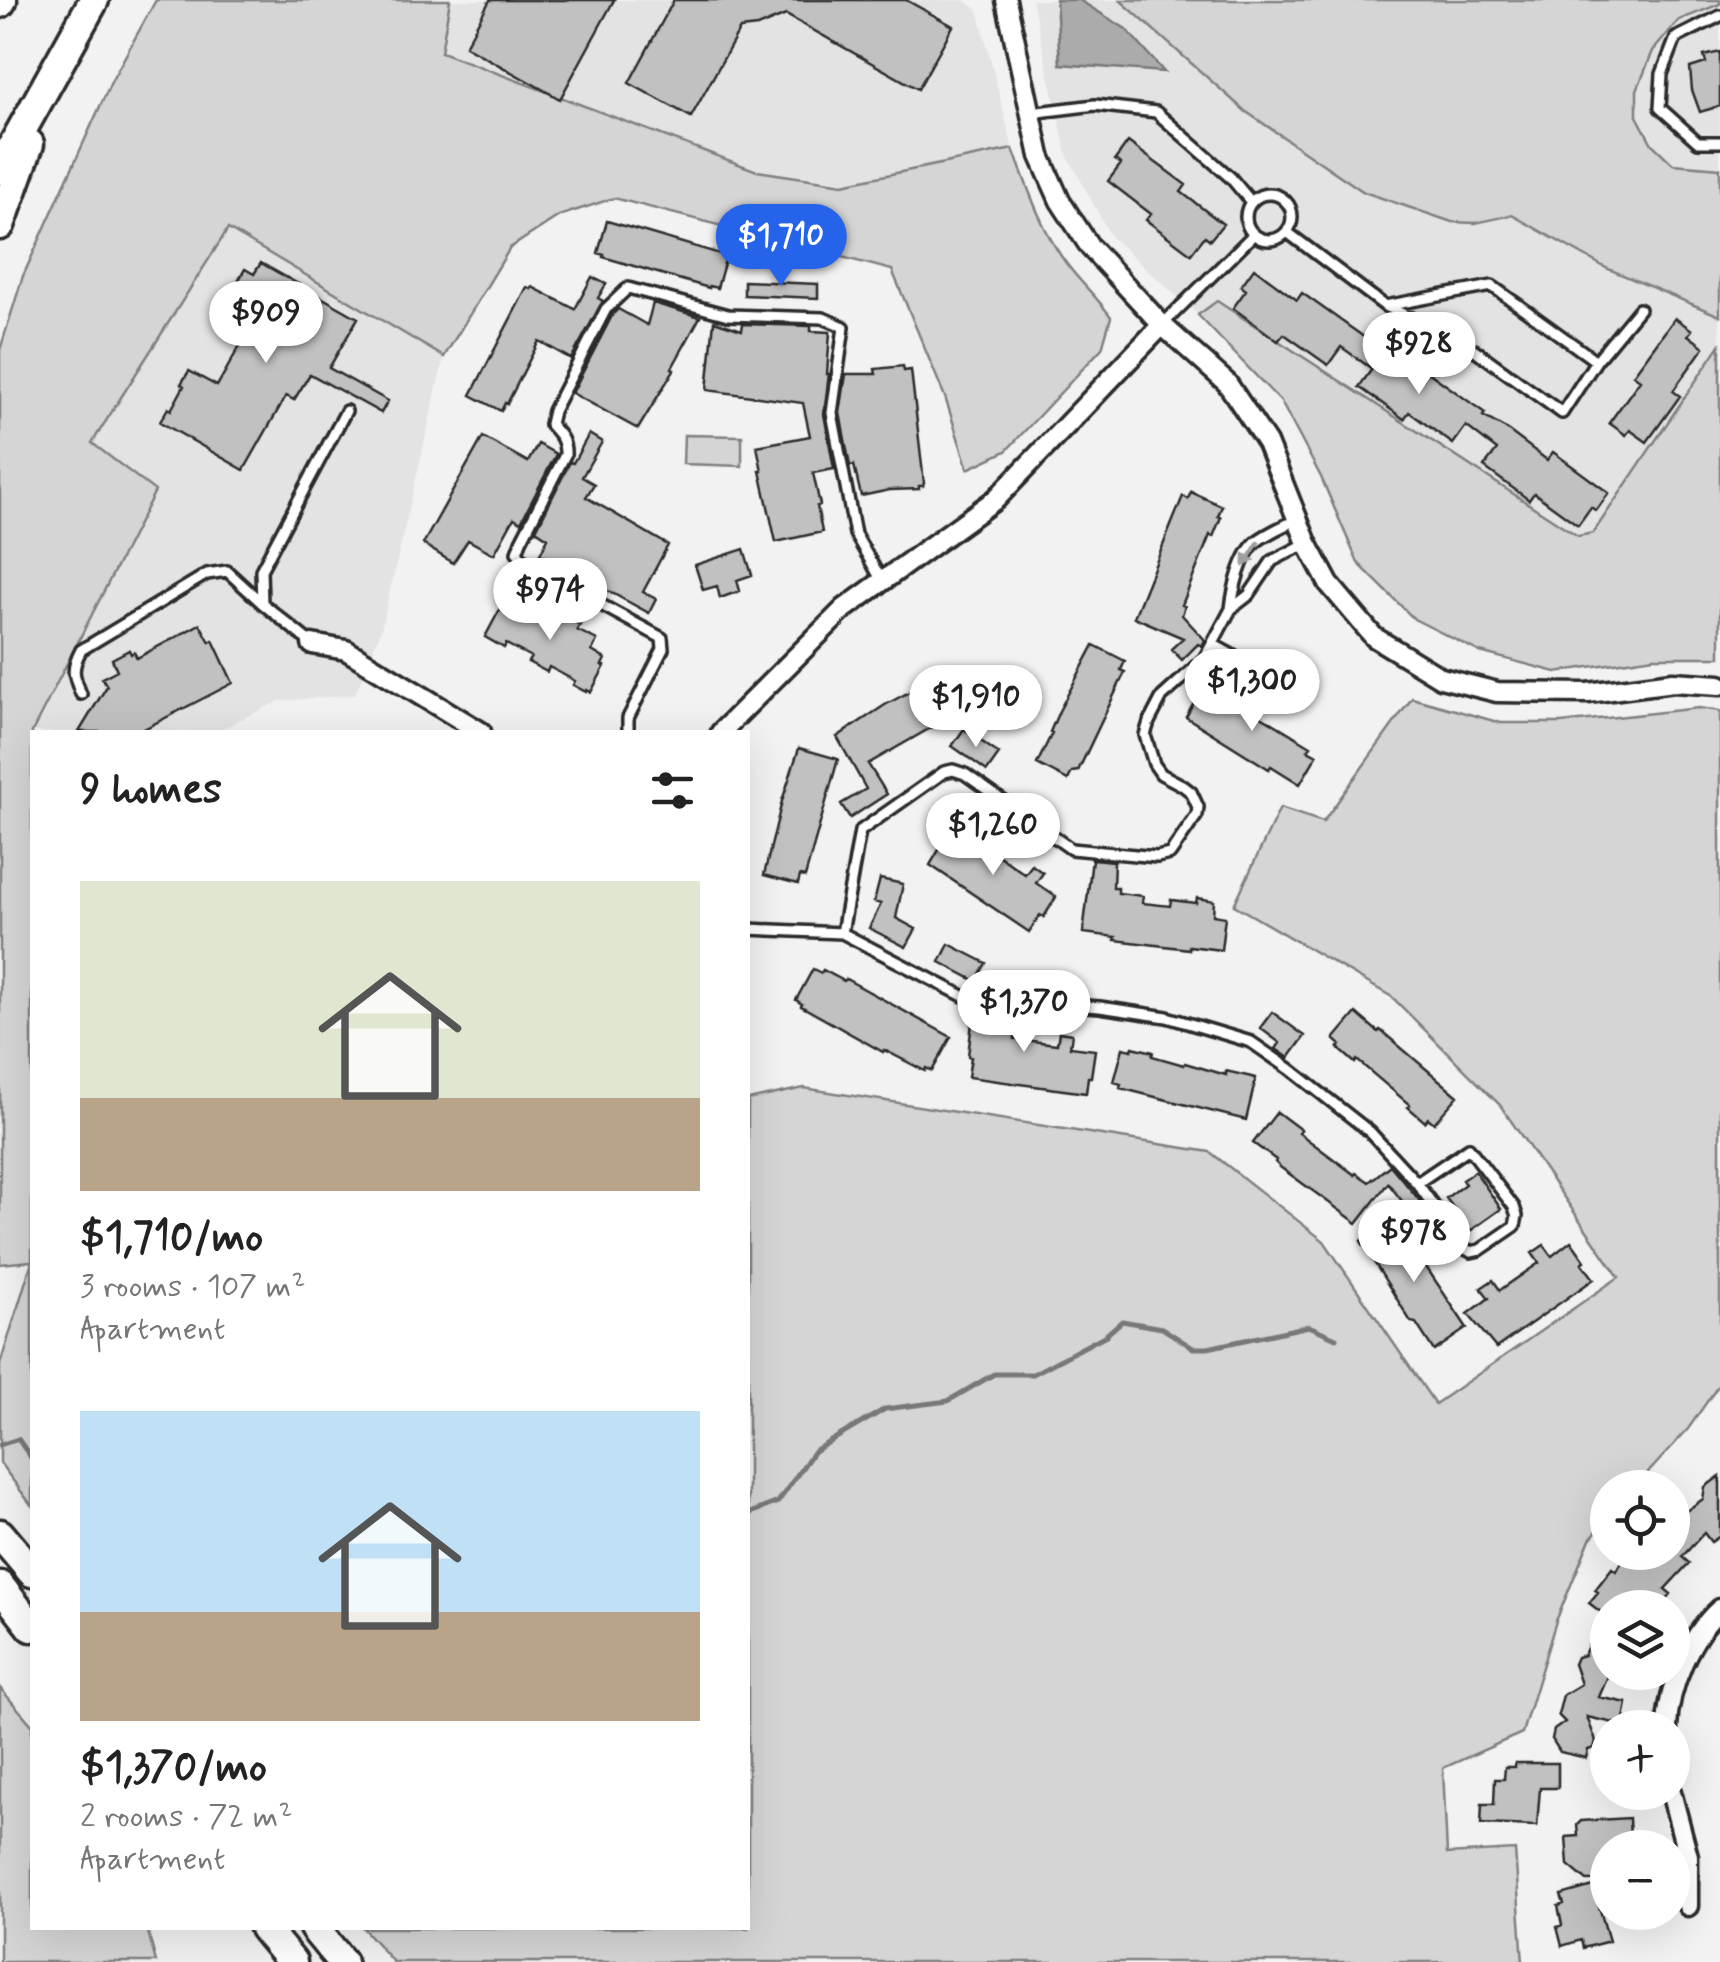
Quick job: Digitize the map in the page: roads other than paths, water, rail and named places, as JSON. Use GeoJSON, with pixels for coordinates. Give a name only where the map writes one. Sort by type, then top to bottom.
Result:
{"type":"FeatureCollection","features":[{"type":"Feature","properties":{"kind":"main road"},"geometry":{"type":"LineString","coordinates":[[0,170],[94,0]]}},
{"type":"Feature","properties":{"kind":"main road"},"geometry":{"type":"LineString","coordinates":[[0,225],[57,68]]}},
{"type":"Feature","properties":{"kind":"main road"},"geometry":{"type":"LineString","coordinates":[[0,1534],[30,1570]]}},
{"type":"Feature","properties":{"kind":"main road"},"geometry":{"type":"LineString","coordinates":[[0,1586],[30,1624]]}},
{"type":"Feature","properties":{"kind":"main road"},"geometry":{"type":"LineString","coordinates":[[266,1930],[292,1962]]}},
{"type":"Feature","properties":{"kind":"main road"},"geometry":{"type":"LineString","coordinates":[[316,1930],[342,1962]]}},
{"type":"Feature","properties":{"kind":"street"},"geometry":{"type":"LineString","coordinates":[[1006,0],[1040,156],[1060,201],[1090,247],[1162,325],[1227,383],[1267,443],[1307,543],[1329,584],[1374,637],[1441,678],[1497,692],[1588,693],[1673,682],[1720,684]]}},
{"type":"Feature","properties":{"kind":"street"},"geometry":{"type":"LineString","coordinates":[[723,730],[844,609],[996,499],[1162,325]]}},
{"type":"Feature","properties":{"kind":"street"},"geometry":{"type":"LineString","coordinates":[[312,644],[346,650],[479,730]]}},
{"type":"Feature","properties":{"kind":"street"},"geometry":{"type":"LineString","coordinates":[[1668,1710],[1683,1665],[1705,1622],[1720,1609]]}},
{"type":"Feature","properties":{"kind":"lane"},"geometry":{"type":"LineString","coordinates":[[1720,16],[1676,38],[1662,74],[1660,108],[1698,142],[1720,142]]}},
{"type":"Feature","properties":{"kind":"lane"},"geometry":{"type":"LineString","coordinates":[[1030,113],[1094,105],[1156,112],[1231,178],[1252,202]]}},
{"type":"Feature","properties":{"kind":"lane"},"geometry":{"type":"LineString","coordinates":[[1268,194],[1286,202],[1292,214],[1287,232],[1271,240],[1254,234],[1246,219],[1252,202],[1268,194]]}},
{"type":"Feature","properties":{"kind":"lane"},"geometry":{"type":"LineString","coordinates":[[1287,232],[1385,306],[1462,340],[1562,413],[1596,361],[1639,309]]}},
{"type":"Feature","properties":{"kind":"lane"},"geometry":{"type":"LineString","coordinates":[[1162,325],[1254,234]]}},
{"type":"Feature","properties":{"kind":"lane"},"geometry":{"type":"LineString","coordinates":[[1385,306],[1492,286],[1596,361]]}},
{"type":"Feature","properties":{"kind":"lane"},"geometry":{"type":"LineString","coordinates":[[628,730],[628,718],[664,649],[662,638],[535,569],[517,552],[566,455],[562,437],[550,424],[553,412],[606,309],[628,288],[728,316],[823,318],[844,327],[832,413],[855,534],[882,582]]}},
{"type":"Feature","properties":{"kind":"lane"},"geometry":{"type":"LineString","coordinates":[[262,603],[261,570],[346,410]]}},
{"type":"Feature","properties":{"kind":"lane"},"geometry":{"type":"LineString","coordinates":[[842,932],[860,830],[944,772],[965,774],[1071,849],[1156,857],[1170,854],[1197,815],[1198,806],[1191,792],[1160,774],[1154,764],[1145,735],[1149,722],[1162,697],[1204,660],[1231,609],[1233,588],[1251,548],[1298,519]]}},
{"type":"Feature","properties":{"kind":"lane"},"geometry":{"type":"LineString","coordinates":[[1231,609],[1249,595],[1272,561],[1307,543]]}},
{"type":"Feature","properties":{"kind":"lane"},"geometry":{"type":"LineString","coordinates":[[81,694],[73,676],[81,650],[208,574],[227,571],[312,644]]}},
{"type":"Feature","properties":{"kind":"lane"},"geometry":{"type":"LineString","coordinates":[[1212,644],[1298,691]]}},
{"type":"Feature","properties":{"kind":"lane"},"geometry":{"type":"LineString","coordinates":[[750,929],[842,932],[965,997],[1100,1007],[1167,1017],[1251,1042],[1370,1132],[1417,1183],[1464,1248],[1480,1250],[1515,1226],[1514,1207],[1469,1148],[1417,1183]]}},
{"type":"Feature","properties":{"kind":"waterway"},"geometry":{"type":"LineString","coordinates":[[750,1513],[778,1502],[814,1451],[885,1409],[948,1401],[994,1374],[1033,1374],[1106,1335],[1122,1321],[1162,1328],[1193,1348],[1309,1326],[1336,1338]]}},
{"type":"Feature","properties":{"kind":"waterway"},"geometry":{"type":"LineString","coordinates":[[0,1445],[18,1439],[30,1456]]}}]}
